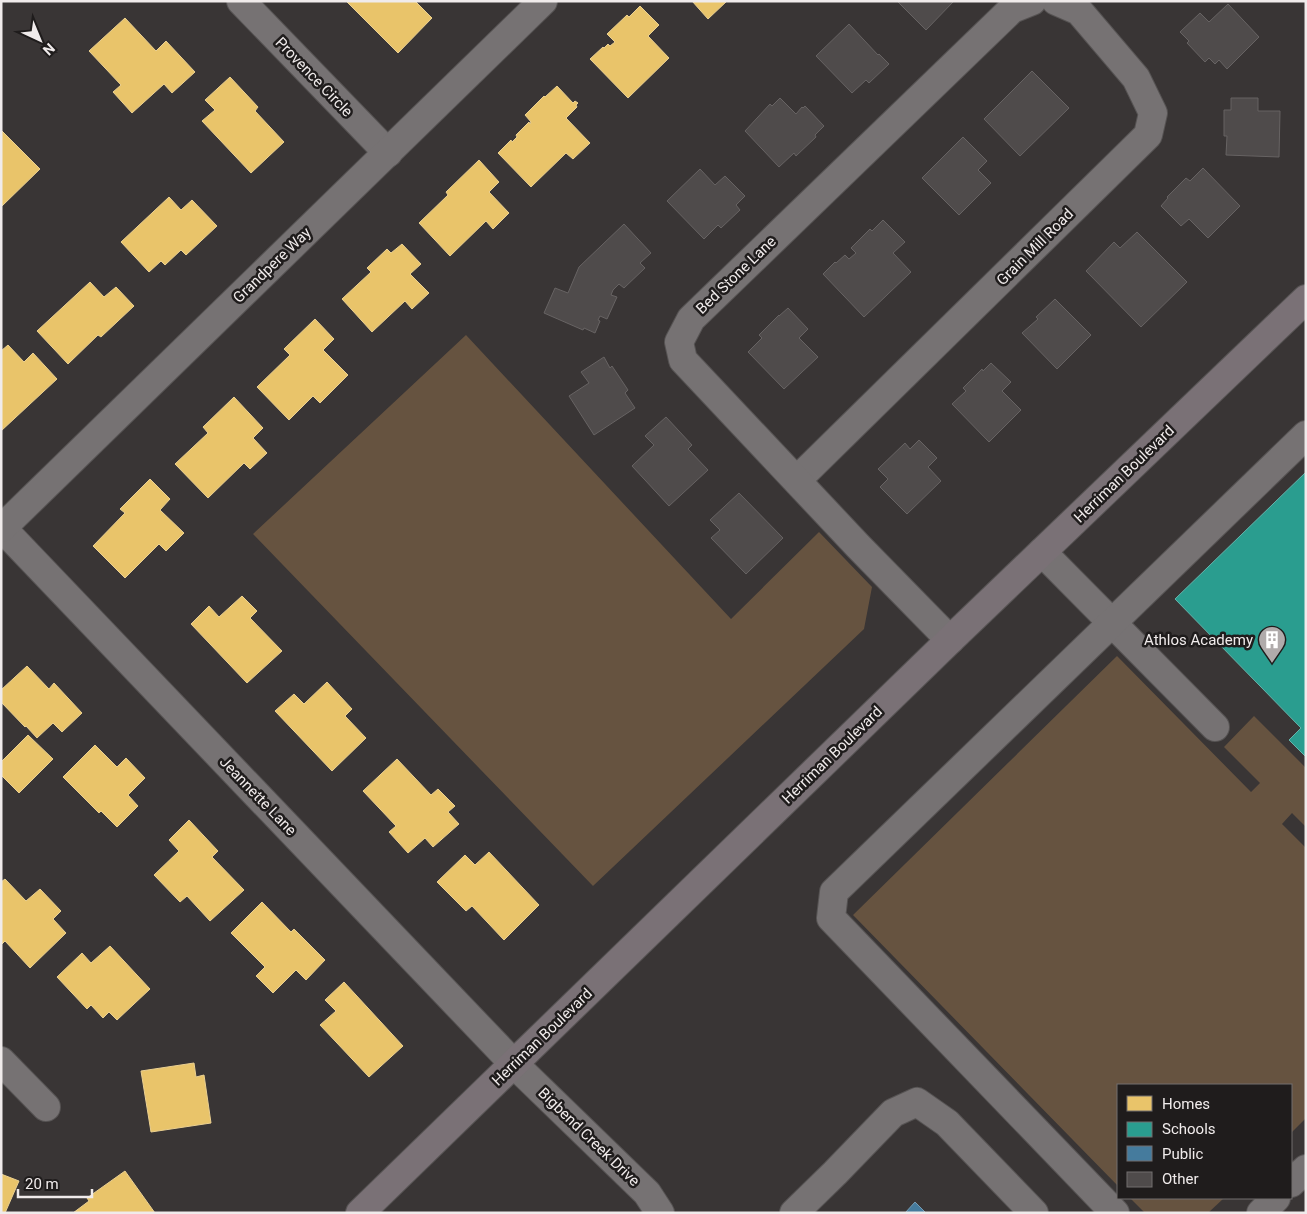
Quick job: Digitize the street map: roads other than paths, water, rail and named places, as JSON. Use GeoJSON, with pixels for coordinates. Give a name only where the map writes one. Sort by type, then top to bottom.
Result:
{"type":"FeatureCollection","features":[{"type":"Feature","properties":{"kind":"main road","name":"Herriman Boulevard"},"geometry":{"type":"LineString","coordinates":[[360,1213],[950,640],[1306,299]]}},
{"type":"Feature","properties":{"kind":"street","name":"Provence Circle"},"geometry":{"type":"LineString","coordinates":[[241,1],[388,153]]}},
{"type":"Feature","properties":{"kind":"street","name":"Grandpere Way"},"geometry":{"type":"LineString","coordinates":[[1,528],[543,1]]}},
{"type":"Feature","properties":{"kind":"street","name":"Bed Stone Lane"},"geometry":{"type":"LineString","coordinates":[[950,640],[858,546],[684,360],[679,342],[691,319],[855,160],[1012,9],[1032,1]]}},
{"type":"Feature","properties":{"kind":"street","name":"Grain Mill Road"},"geometry":{"type":"LineString","coordinates":[[797,480],[1148,135],[1153,113],[1136,78],[1079,11],[1056,1]]}},
{"type":"Feature","properties":{"kind":"street"},"geometry":{"type":"LineString","coordinates":[[1115,1213],[831,918],[834,892],[1306,435]]}},
{"type":"Feature","properties":{"kind":"street","name":"Jeannette Lane"},"geometry":{"type":"LineString","coordinates":[[1,528],[514,1064]]}},
{"type":"Feature","properties":{"kind":"street"},"geometry":{"type":"LineString","coordinates":[[1042,552],[1215,728]]}},
{"type":"Feature","properties":{"kind":"street"},"geometry":{"type":"LineString","coordinates":[[1,1061],[46,1107]]}},
{"type":"Feature","properties":{"kind":"street","name":"Bigbend Creek Drive"},"geometry":{"type":"LineString","coordinates":[[514,1064],[647,1193],[660,1213]]}},
{"type":"Feature","properties":{"kind":"street"},"geometry":{"type":"LineString","coordinates":[[794,1213],[893,1113],[917,1102],[947,1123],[1034,1213]]}},
{"type":"Feature","properties":{"kind":"street"},"geometry":{"type":"LineString","coordinates":[[1292,1183],[1306,1169]]}},
{"type":"Feature","properties":{"kind":"street"},"geometry":{"type":"LineString","coordinates":[[1261,1213],[1275,1199]]}},
{"type":"Feature","properties":{"kind":"place","name":"Athlos Academy"},"geometry":{"type":"Point","coordinates":[1272,664]}}]}
